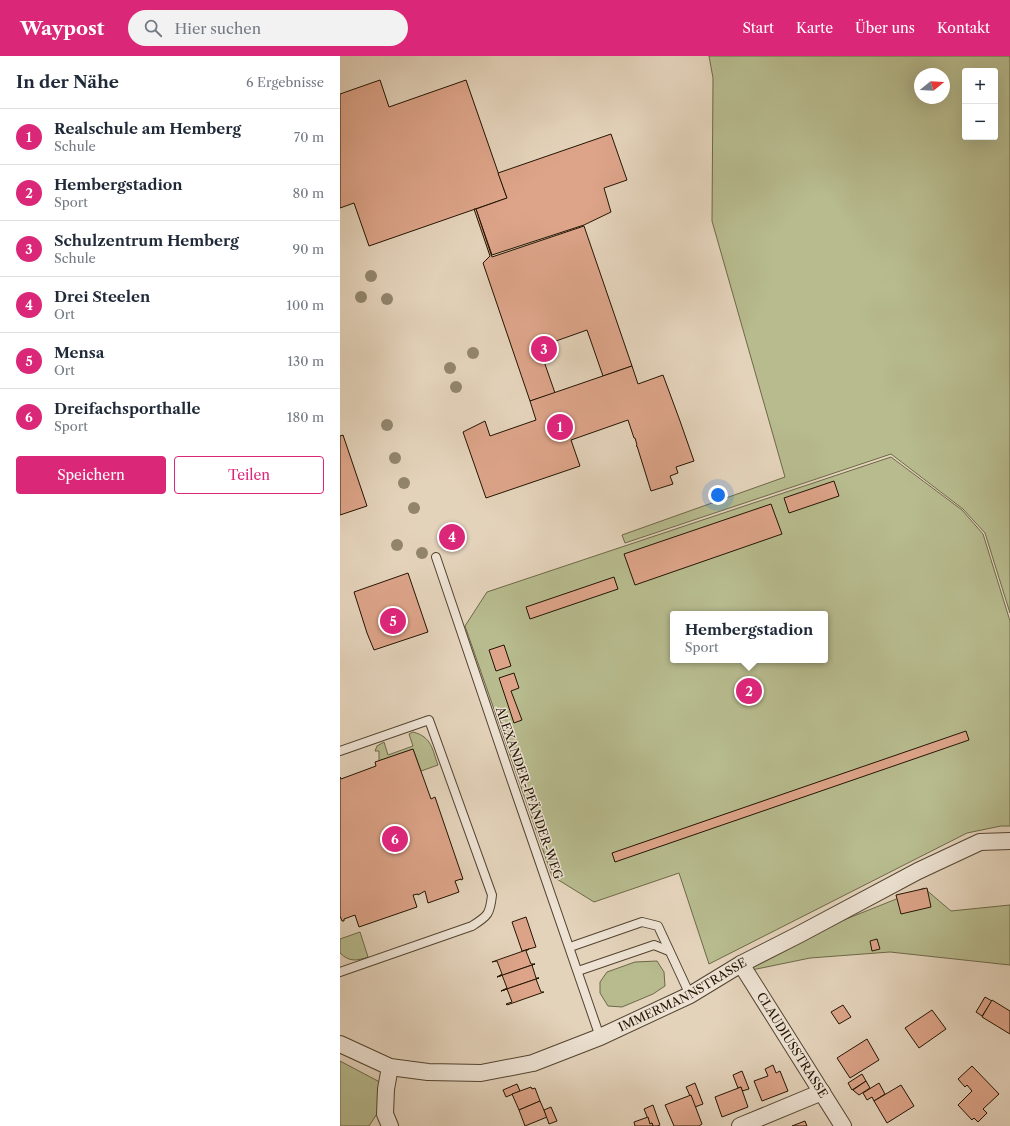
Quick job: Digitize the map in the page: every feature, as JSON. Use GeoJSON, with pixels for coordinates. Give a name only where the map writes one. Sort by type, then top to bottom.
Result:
{"type":"FeatureCollection","features":[{"type":"Feature","properties":{"kind":"street","name":"IMMERMANNSTRASSE"},"geometry":{"type":"LineString","coordinates":[[340,1044],[390,1066],[428,1072],[481,1073],[533,1063],[600,1037],[690,995],[741,964],[918,871],[980,842],[1010,841]]}},
{"type":"Feature","properties":{"kind":"street","name":"CLAUDIUSSTRASSE"},"geometry":{"type":"LineString","coordinates":[[741,964],[843,1126]]}},
{"type":"Feature","properties":{"kind":"street"},"geometry":{"type":"LineString","coordinates":[[390,1066],[386,1089],[385,1114],[390,1126]]}},
{"type":"Feature","properties":{"kind":"street"},"geometry":{"type":"LineString","coordinates":[[740,1126],[822,1092]]}},
{"type":"Feature","properties":{"kind":"lane","name":"ALEXANDER-PFÄNDER-WEG"},"geometry":{"type":"LineString","coordinates":[[436,557],[506,766],[600,1037]]}},
{"type":"Feature","properties":{"kind":"lane"},"geometry":{"type":"LineString","coordinates":[[340,751],[429,720],[492,895],[490,910],[483,919],[472,926],[340,972]]}},
{"type":"Feature","properties":{"kind":"lane"},"geometry":{"type":"LineString","coordinates":[[570,947],[642,922],[658,926],[690,995]]}},
{"type":"Feature","properties":{"kind":"lane"},"geometry":{"type":"LineString","coordinates":[[578,972],[654,945],[669,951]]}},
{"type":"Feature","properties":{"kind":"green space"},"geometry":{"type":"Polygon","coordinates":[[[709,56],[1010,56],[1010,613],[985,533],[963,509],[891,454],[625,543],[622,535],[785,477],[712,221],[713,78],[709,56]]]}},
{"type":"Feature","properties":{"kind":"green space"},"geometry":{"type":"Polygon","coordinates":[[[891,457],[962,510],[983,534],[1010,621],[1010,826],[1001,826],[967,833],[709,964],[679,873],[594,902],[552,876],[465,626],[487,592],[891,457]]]}},
{"type":"Feature","properties":{"kind":"green space"},"geometry":{"type":"Polygon","coordinates":[[[413,732],[428,740],[438,765],[421,771],[413,749],[379,761],[379,751],[375,751],[377,746],[384,742],[388,755],[413,746],[409,734],[413,732]]]}},
{"type":"Feature","properties":{"kind":"green space"},"geometry":{"type":"Polygon","coordinates":[[[924,888],[951,911],[1010,905],[1010,965],[890,952],[810,958],[747,971],[801,937],[924,888]]]}},
{"type":"Feature","properties":{"kind":"green space"},"geometry":{"type":"Polygon","coordinates":[[[360,932],[368,957],[353,960],[343,956],[340,953],[340,939],[360,932]]]}},
{"type":"Feature","properties":{"kind":"green space"},"geometry":{"type":"Polygon","coordinates":[[[657,961],[664,972],[665,986],[653,994],[622,1007],[608,1006],[600,993],[600,982],[607,972],[635,962],[657,961]]]}},
{"type":"Feature","properties":{"kind":"green space"},"geometry":{"type":"Polygon","coordinates":[[[340,1061],[393,1089],[369,1126],[340,1126],[340,1061]]]}},
{"type":"Feature","properties":{"kind":"building"},"geometry":{"type":"Polygon","coordinates":[[[380,80],[389,107],[466,80],[507,198],[369,246],[354,203],[340,208],[340,94],[380,80]]]}},
{"type":"Feature","properties":{"kind":"building"},"geometry":{"type":"Polygon","coordinates":[[[611,134],[627,180],[604,188],[611,212],[584,225],[492,255],[476,209],[507,198],[498,173],[611,134]]]}},
{"type":"Feature","properties":{"kind":"building"},"geometry":{"type":"Polygon","coordinates":[[[474,209],[476,209],[492,257],[584,226],[632,366],[603,376],[587,330],[539,347],[555,393],[530,401],[483,263],[490,256],[474,209]]]}},
{"type":"Feature","properties":{"kind":"building"},"geometry":{"type":"Polygon","coordinates":[[[632,366],[638,384],[663,375],[694,461],[676,467],[678,473],[670,476],[673,484],[651,491],[628,420],[571,440],[580,466],[486,498],[463,432],[485,421],[490,436],[536,420],[530,401],[632,366]]]}},
{"type":"Feature","properties":{"kind":"building"},"geometry":{"type":"Polygon","coordinates":[[[343,435],[367,506],[340,515],[340,436],[343,435]]]}},
{"type":"Feature","properties":{"kind":"building"},"geometry":{"type":"Polygon","coordinates":[[[834,481],[839,496],[789,513],[784,498],[834,481]]]}},
{"type":"Feature","properties":{"kind":"building"},"geometry":{"type":"Polygon","coordinates":[[[771,504],[782,534],[635,585],[624,554],[771,504]]]}},
{"type":"Feature","properties":{"kind":"building"},"geometry":{"type":"Polygon","coordinates":[[[408,573],[428,632],[374,650],[354,592],[408,573]]]}},
{"type":"Feature","properties":{"kind":"building"},"geometry":{"type":"Polygon","coordinates":[[[614,577],[618,589],[530,619],[526,607],[614,577]]]}},
{"type":"Feature","properties":{"kind":"building"},"geometry":{"type":"Polygon","coordinates":[[[504,645],[511,666],[496,671],[489,650],[504,645]]]}},
{"type":"Feature","properties":{"kind":"building"},"geometry":{"type":"Polygon","coordinates":[[[514,673],[519,688],[511,691],[522,720],[514,723],[499,678],[514,673]]]}},
{"type":"Feature","properties":{"kind":"building"},"geometry":{"type":"Polygon","coordinates":[[[966,731],[969,740],[615,862],[612,853],[966,731]]]}},
{"type":"Feature","properties":{"kind":"building"},"geometry":{"type":"Polygon","coordinates":[[[413,749],[431,799],[435,797],[463,879],[455,881],[459,892],[428,903],[425,891],[418,895],[413,895],[417,907],[359,927],[355,915],[342,921],[340,916],[340,777],[341,779],[376,766],[375,762],[413,749]]]}},
{"type":"Feature","properties":{"kind":"building"},"geometry":{"type":"Polygon","coordinates":[[[927,888],[931,907],[901,914],[896,895],[927,888]]]}},
{"type":"Feature","properties":{"kind":"building"},"geometry":{"type":"Polygon","coordinates":[[[526,917],[536,947],[522,951],[512,922],[526,917]]]}},
{"type":"Feature","properties":{"kind":"building"},"geometry":{"type":"Polygon","coordinates":[[[877,939],[880,949],[872,951],[870,941],[877,939]]]}},
{"type":"Feature","properties":{"kind":"building"},"geometry":{"type":"Polygon","coordinates":[[[529,949],[526,951],[531,964],[535,964],[497,977],[502,974],[497,961],[492,962],[529,949]]]}},
{"type":"Feature","properties":{"kind":"building"},"geometry":{"type":"Polygon","coordinates":[[[532,965],[536,978],[539,978],[501,991],[507,988],[502,975],[532,965]]]}},
{"type":"Feature","properties":{"kind":"building"},"geometry":{"type":"Polygon","coordinates":[[[536,979],[541,992],[544,992],[507,1005],[506,1004],[512,1002],[507,989],[501,991],[536,979]]]}},
{"type":"Feature","properties":{"kind":"building"},"geometry":{"type":"Polygon","coordinates":[[[985,997],[992,1001],[982,1016],[976,1012],[985,997]]]}},
{"type":"Feature","properties":{"kind":"building"},"geometry":{"type":"Polygon","coordinates":[[[992,1000],[1010,1011],[1010,1034],[982,1017],[992,1000]]]}},
{"type":"Feature","properties":{"kind":"building"},"geometry":{"type":"Polygon","coordinates":[[[843,1005],[851,1017],[839,1024],[831,1012],[843,1005]]]}},
{"type":"Feature","properties":{"kind":"building"},"geometry":{"type":"Polygon","coordinates":[[[932,1010],[946,1029],[919,1048],[905,1028],[932,1010]]]}},
{"type":"Feature","properties":{"kind":"building"},"geometry":{"type":"Polygon","coordinates":[[[867,1039],[879,1060],[850,1078],[837,1058],[867,1039]]]}},
{"type":"Feature","properties":{"kind":"building"},"geometry":{"type":"Polygon","coordinates":[[[773,1065],[776,1073],[780,1071],[788,1091],[762,1101],[754,1081],[768,1076],[765,1069],[773,1065]]]}},
{"type":"Feature","properties":{"kind":"building"},"geometry":{"type":"Polygon","coordinates":[[[972,1066],[999,1094],[983,1109],[987,1113],[978,1122],[974,1118],[972,1120],[958,1105],[972,1091],[967,1085],[965,1087],[958,1079],[972,1066]]]}},
{"type":"Feature","properties":{"kind":"building"},"geometry":{"type":"Polygon","coordinates":[[[742,1071],[749,1089],[742,1091],[741,1087],[738,1088],[733,1075],[742,1071]]]}},
{"type":"Feature","properties":{"kind":"building"},"geometry":{"type":"Polygon","coordinates":[[[862,1074],[866,1081],[852,1090],[848,1083],[862,1074]]]}},
{"type":"Feature","properties":{"kind":"building"},"geometry":{"type":"Polygon","coordinates":[[[866,1081],[870,1088],[859,1095],[853,1090],[866,1081]]]}},
{"type":"Feature","properties":{"kind":"building"},"geometry":{"type":"Polygon","coordinates":[[[695,1083],[703,1104],[695,1107],[686,1087],[695,1083]]]}},
{"type":"Feature","properties":{"kind":"building"},"geometry":{"type":"Polygon","coordinates":[[[879,1083],[885,1094],[874,1101],[872,1097],[867,1100],[863,1093],[879,1083]]]}},
{"type":"Feature","properties":{"kind":"building"},"geometry":{"type":"Polygon","coordinates":[[[517,1084],[520,1091],[506,1097],[503,1090],[517,1084]]]}},
{"type":"Feature","properties":{"kind":"building"},"geometry":{"type":"Polygon","coordinates":[[[901,1085],[914,1106],[887,1123],[874,1101],[901,1085]]]}},
{"type":"Feature","properties":{"kind":"building"},"geometry":{"type":"Polygon","coordinates":[[[531,1087],[532,1089],[535,1088],[540,1101],[519,1110],[512,1094],[531,1087]]]}},
{"type":"Feature","properties":{"kind":"building"},"geometry":{"type":"Polygon","coordinates":[[[741,1087],[748,1107],[722,1117],[715,1097],[741,1087]]]}},
{"type":"Feature","properties":{"kind":"building"},"geometry":{"type":"Polygon","coordinates":[[[691,1095],[702,1124],[699,1126],[674,1126],[665,1105],[691,1095]]]}},
{"type":"Feature","properties":{"kind":"building"},"geometry":{"type":"Polygon","coordinates":[[[540,1101],[547,1117],[525,1126],[519,1110],[540,1101]]]}},
{"type":"Feature","properties":{"kind":"building"},"geometry":{"type":"Polygon","coordinates":[[[653,1105],[660,1125],[657,1126],[653,1126],[652,1123],[650,1124],[644,1109],[653,1105]]]}},
{"type":"Feature","properties":{"kind":"building"},"geometry":{"type":"Polygon","coordinates":[[[551,1107],[557,1121],[549,1124],[544,1110],[551,1107]]]}},
{"type":"Feature","properties":{"kind":"building"},"geometry":{"type":"Polygon","coordinates":[[[648,1117],[650,1124],[652,1123],[653,1126],[635,1126],[634,1122],[648,1117]]]}},
{"type":"Feature","properties":{"kind":"building"},"geometry":{"type":"Polygon","coordinates":[[[805,1121],[807,1126],[792,1126],[805,1121]]]}},
{"type":"Feature","properties":{"kind":"place","name":"Schulzentrum Hemberg"},"geometry":{"type":"Point","coordinates":[544,349]}},
{"type":"Feature","properties":{"kind":"place","name":"Realschule am Hemberg"},"geometry":{"type":"Point","coordinates":[560,427]}},
{"type":"Feature","properties":{"kind":"place","name":"Drei Steelen"},"geometry":{"type":"Point","coordinates":[452,537]}},
{"type":"Feature","properties":{"kind":"place","name":"Mensa"},"geometry":{"type":"Point","coordinates":[393,621]}},
{"type":"Feature","properties":{"kind":"place","name":"Hembergstadion"},"geometry":{"type":"Point","coordinates":[749,691]}},
{"type":"Feature","properties":{"kind":"place","name":"Dreifachsporthalle"},"geometry":{"type":"Point","coordinates":[395,839]}}]}
